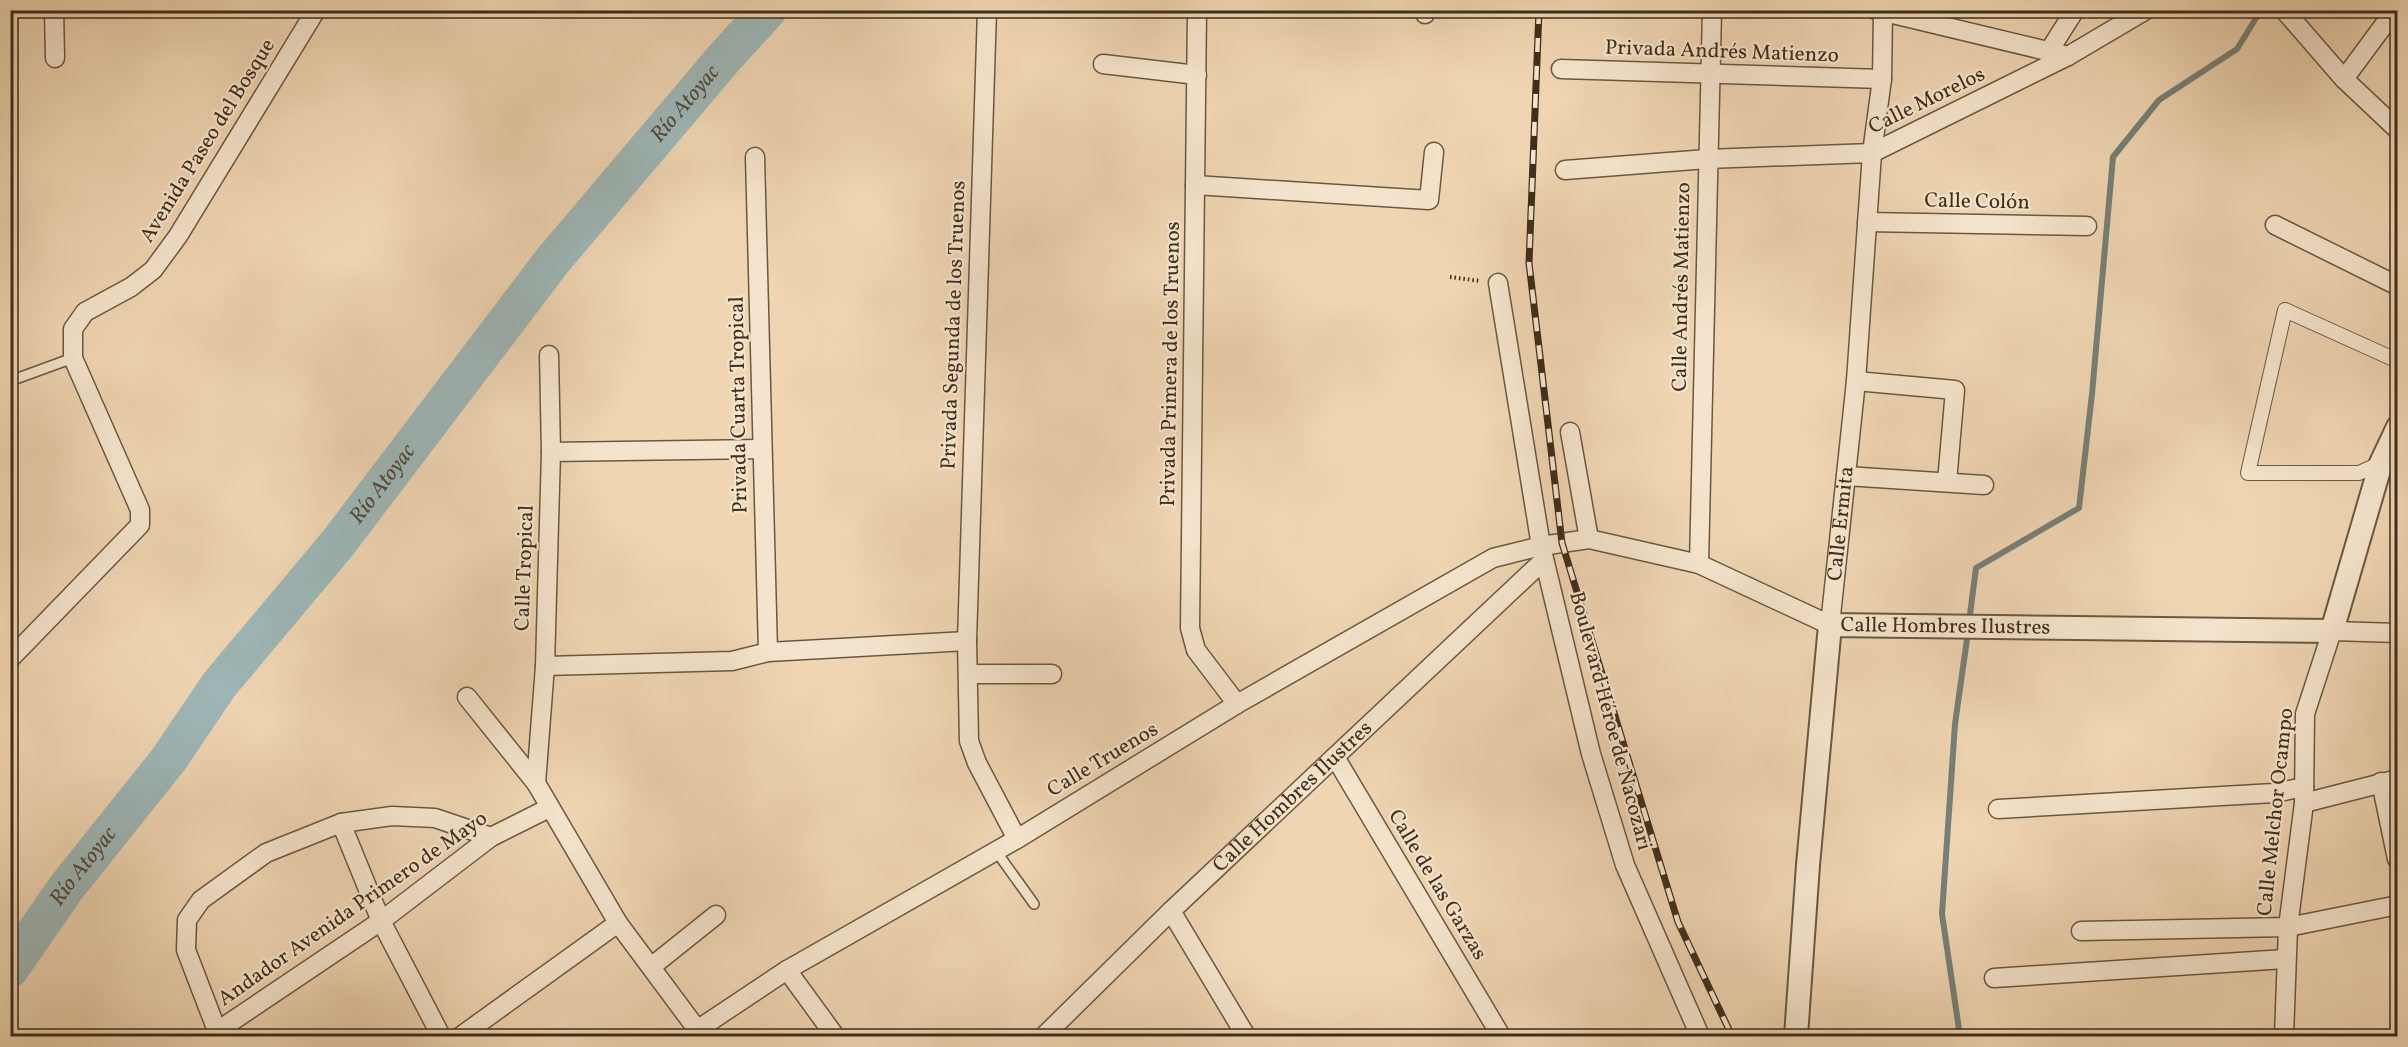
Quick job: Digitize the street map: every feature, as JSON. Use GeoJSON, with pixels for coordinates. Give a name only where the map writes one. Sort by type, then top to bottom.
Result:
{"type":"FeatureCollection","features":[{"type":"Feature","properties":{"kind":"street"},"geometry":{"type":"LineString","coordinates":[[54,10],[55,58]]}},
{"type":"Feature","properties":{"kind":"street","name":"Avenida Paseo del Bosque"},"geometry":{"type":"LineString","coordinates":[[10,659],[140,525],[140,510],[73,358],[73,329],[85,312],[131,287],[153,270],[178,236],[316,10]]}},
{"type":"Feature","properties":{"kind":"street","name":"Privada Segunda de los Truenos"},"geometry":{"type":"LineString","coordinates":[[987,10],[967,641],[969,741],[977,763],[1017,839]]}},
{"type":"Feature","properties":{"kind":"street","name":"Privada Primera de los Truenos"},"geometry":{"type":"LineString","coordinates":[[1197,10],[1190,628],[1196,650],[1237,704]]}},
{"type":"Feature","properties":{"kind":"street","name":"Calle Andrés Matienzo"},"geometry":{"type":"LineString","coordinates":[[1699,564],[1712,10]]}},
{"type":"Feature","properties":{"kind":"street"},"geometry":{"type":"LineString","coordinates":[[2049,51],[2075,10]]}},
{"type":"Feature","properties":{"kind":"street","name":"Calle Morelos"},"geometry":{"type":"LineString","coordinates":[[1565,170],[1707,159],[1872,153],[2068,56],[2146,10]]}},
{"type":"Feature","properties":{"kind":"street"},"geometry":{"type":"LineString","coordinates":[[2284,10],[2344,79],[2397,130]]}},
{"type":"Feature","properties":{"kind":"street"},"geometry":{"type":"LineString","coordinates":[[2344,79],[2395,10]]}},
{"type":"Feature","properties":{"kind":"street"},"geometry":{"type":"LineString","coordinates":[[1879,11],[2068,56]]}},
{"type":"Feature","properties":{"kind":"street","name":"Calle Ermita"},"geometry":{"type":"LineString","coordinates":[[1796,1036],[1808,865],[1856,381],[1872,153],[1882,80],[1879,11]]}},
{"type":"Feature","properties":{"kind":"street"},"geometry":{"type":"LineString","coordinates":[[1103,64],[1197,75]]}},
{"type":"Feature","properties":{"kind":"street","name":"Privada Andrés Matienzo"},"geometry":{"type":"LineString","coordinates":[[1561,69],[1882,80]]}},
{"type":"Feature","properties":{"kind":"street"},"geometry":{"type":"LineString","coordinates":[[1195,185],[1429,200],[1434,152]]}},
{"type":"Feature","properties":{"kind":"street","name":"Privada Cuarta Tropical"},"geometry":{"type":"LineString","coordinates":[[755,157],[768,652]]}},
{"type":"Feature","properties":{"kind":"street","name":"Calle Colón"},"geometry":{"type":"LineString","coordinates":[[1867,222],[2087,226]]}},
{"type":"Feature","properties":{"kind":"street"},"geometry":{"type":"LineString","coordinates":[[2275,225],[2397,286]]}},
{"type":"Feature","properties":{"kind":"street","name":"Boulevard Héroe de Nacozari"},"geometry":{"type":"LineString","coordinates":[[1498,283],[1543,553],[1591,754],[1624,865],[1700,1036]]}},
{"type":"Feature","properties":{"kind":"street"},"geometry":{"type":"LineString","coordinates":[[2381,463],[2359,473],[2248,473],[2285,310],[2397,360]]}},
{"type":"Feature","properties":{"kind":"street","name":"Calle Tropical"},"geometry":{"type":"LineString","coordinates":[[536,783],[545,666],[551,452],[549,355]]}},
{"type":"Feature","properties":{"kind":"street"},"geometry":{"type":"LineString","coordinates":[[1856,381],[1955,390],[1947,482]]}},
{"type":"Feature","properties":{"kind":"street"},"geometry":{"type":"LineString","coordinates":[[2332,631],[2381,463],[2397,427]]}},
{"type":"Feature","properties":{"kind":"street"},"geometry":{"type":"LineString","coordinates":[[1570,432],[1589,539]]}},
{"type":"Feature","properties":{"kind":"street"},"geometry":{"type":"LineString","coordinates":[[551,452],[762,449]]}},
{"type":"Feature","properties":{"kind":"street"},"geometry":{"type":"LineString","coordinates":[[1846,476],[1984,485]]}},
{"type":"Feature","properties":{"kind":"street","name":"Calle Hombres Ilustres"},"geometry":{"type":"LineString","coordinates":[[1044,1036],[1171,910],[1335,757],[1543,553],[1589,539],[1699,564],[1830,626],[2397,633]]}},
{"type":"Feature","properties":{"kind":"street","name":"Calle Truenos"},"geometry":{"type":"LineString","coordinates":[[700,1033],[787,970],[1017,839],[1237,704],[1493,558],[1543,553]]}},
{"type":"Feature","properties":{"kind":"street","name":"Calle Melchor Ocampo"},"geometry":{"type":"LineString","coordinates":[[2284,1036],[2285,959],[2304,795],[2306,714],[2332,631]]}},
{"type":"Feature","properties":{"kind":"street"},"geometry":{"type":"LineString","coordinates":[[545,666],[732,662],[768,652],[967,641]]}},
{"type":"Feature","properties":{"kind":"street"},"geometry":{"type":"LineString","coordinates":[[968,674],[1052,674]]}},
{"type":"Feature","properties":{"kind":"street"},"geometry":{"type":"LineString","coordinates":[[467,697],[536,783],[618,923],[700,1033]]}},
{"type":"Feature","properties":{"kind":"street","name":"Calle de las Garzas"},"geometry":{"type":"LineString","coordinates":[[1335,757],[1501,1036]]}},
{"type":"Feature","properties":{"kind":"street"},"geometry":{"type":"LineString","coordinates":[[1998,809],[2274,793],[2304,795],[2389,781],[2397,859]]}},
{"type":"Feature","properties":{"kind":"street","name":"Andador Avenida Primero de Mayo"},"geometry":{"type":"LineString","coordinates":[[218,1034],[381,921],[491,837],[549,808]]}},
{"type":"Feature","properties":{"kind":"street"},"geometry":{"type":"LineString","coordinates":[[218,1034],[186,950],[187,920],[201,900],[266,853],[341,823],[392,816],[435,818],[491,837]]}},
{"type":"Feature","properties":{"kind":"street"},"geometry":{"type":"LineString","coordinates":[[341,823],[381,921],[441,1036]]}},
{"type":"Feature","properties":{"kind":"street"},"geometry":{"type":"LineString","coordinates":[[2081,931],[2288,927],[2397,905]]}},
{"type":"Feature","properties":{"kind":"street"},"geometry":{"type":"LineString","coordinates":[[1171,910],[1246,1036]]}},
{"type":"Feature","properties":{"kind":"street"},"geometry":{"type":"LineString","coordinates":[[651,968],[716,915]]}},
{"type":"Feature","properties":{"kind":"street"},"geometry":{"type":"LineString","coordinates":[[461,1036],[618,923]]}},
{"type":"Feature","properties":{"kind":"street"},"geometry":{"type":"LineString","coordinates":[[1994,978],[2285,959]]}},
{"type":"Feature","properties":{"kind":"street"},"geometry":{"type":"LineString","coordinates":[[787,970],[835,1036]]}},
{"type":"Feature","properties":{"kind":"lane"},"geometry":{"type":"LineString","coordinates":[[10,381],[73,358]]}},
{"type":"Feature","properties":{"kind":"lane"},"geometry":{"type":"LineString","coordinates":[[996,851],[1034,904]]}},
{"type":"Feature","properties":{"kind":"path"},"geometry":{"type":"LineString","coordinates":[[1450,277],[1498,283]]}},
{"type":"Feature","properties":{"kind":"waterway","name":"Río Atoyac"},"geometry":{"type":"LineString","coordinates":[[10,969],[66,888],[169,759],[219,685],[338,543],[553,260],[725,57],[768,10]]}},
{"type":"Feature","properties":{"kind":"waterway"},"geometry":{"type":"LineString","coordinates":[[1969,622],[1976,568],[2079,508],[2092,394],[2113,157],[2159,100],[2237,49],[2261,10]]}},
{"type":"Feature","properties":{"kind":"waterway"},"geometry":{"type":"LineString","coordinates":[[1960,1036],[1942,914],[1955,724],[1968,632]]}},
{"type":"Feature","properties":{"kind":"railway"},"geometry":{"type":"LineString","coordinates":[[1539,10],[1529,263],[1562,543],[1678,922],[1732,1036]]}}]}
